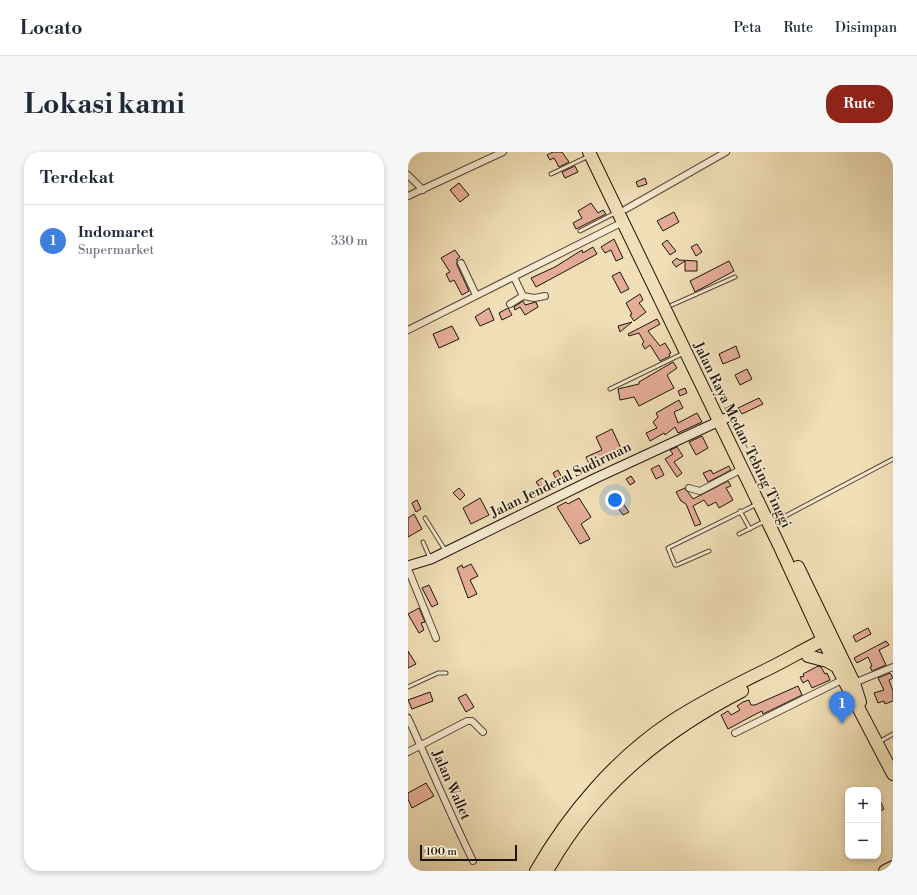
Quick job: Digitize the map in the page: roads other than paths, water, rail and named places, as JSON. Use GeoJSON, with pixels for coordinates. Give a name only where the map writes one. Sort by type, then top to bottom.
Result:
{"type":"FeatureCollection","features":[{"type":"Feature","properties":{"kind":"highway","name":"Jalan Raya Medan-Tebing Tinggi"},"geometry":{"type":"LineString","coordinates":[[594,153],[661,291],[686,352],[722,419],[829,642],[842,680],[893,774]]}},
{"type":"Feature","properties":{"kind":"highway","name":"Jalan Raya Medan-Tebing Tinggi"},"geometry":{"type":"LineString","coordinates":[[661,291],[672,305],[722,419],[742,469],[758,503],[772,521],[814,621],[829,642],[854,683],[870,730]]}},
{"type":"Feature","properties":{"kind":"highway"},"geometry":{"type":"LineString","coordinates":[[547,871],[576,824],[606,789],[639,757],[676,729],[711,707],[807,653],[814,621]]}},
{"type":"Feature","properties":{"kind":"highway"},"geometry":{"type":"LineString","coordinates":[[536,871],[570,818],[602,781],[635,750],[670,722],[707,699],[829,642]]}},
{"type":"Feature","properties":{"kind":"highway"},"geometry":{"type":"LineString","coordinates":[[807,653],[836,666]]}},
{"type":"Feature","properties":{"kind":"highway"},"geometry":{"type":"LineString","coordinates":[[885,871],[893,867]]}},
{"type":"Feature","properties":{"kind":"main road","name":"Jalan Jenderal Sudirman"},"geometry":{"type":"LineString","coordinates":[[408,566],[446,552],[596,478],[722,419]]}},
{"type":"Feature","properties":{"kind":"street"},"geometry":{"type":"LineString","coordinates":[[408,196],[503,152]]}},
{"type":"Feature","properties":{"kind":"street"},"geometry":{"type":"LineString","coordinates":[[408,330],[514,277],[726,152]]}},
{"type":"Feature","properties":{"kind":"street"},"geometry":{"type":"LineString","coordinates":[[408,174],[423,190]]}},
{"type":"Feature","properties":{"kind":"street"},"geometry":{"type":"LineString","coordinates":[[461,263],[476,295]]}},
{"type":"Feature","properties":{"kind":"street"},"geometry":{"type":"LineString","coordinates":[[514,277],[523,296]]}},
{"type":"Feature","properties":{"kind":"street"},"geometry":{"type":"LineString","coordinates":[[510,304],[523,296],[534,298],[545,296]]}},
{"type":"Feature","properties":{"kind":"street"},"geometry":{"type":"LineString","coordinates":[[689,488],[700,490],[742,469]]}},
{"type":"Feature","properties":{"kind":"street"},"geometry":{"type":"LineString","coordinates":[[408,569],[436,638]]}},
{"type":"Feature","properties":{"kind":"street"},"geometry":{"type":"LineString","coordinates":[[854,683],[893,667]]}},
{"type":"Feature","properties":{"kind":"street"},"geometry":{"type":"LineString","coordinates":[[735,733],[842,680]]}},
{"type":"Feature","properties":{"kind":"street","name":"Jalan Wallet"},"geometry":{"type":"LineString","coordinates":[[408,718],[435,777],[441,795],[473,861]]}},
{"type":"Feature","properties":{"kind":"street"},"geometry":{"type":"LineString","coordinates":[[408,752],[468,721],[472,721],[483,732]]}},
{"type":"Feature","properties":{"kind":"lane"},"geometry":{"type":"LineString","coordinates":[[551,174],[594,153]]}},
{"type":"Feature","properties":{"kind":"lane"},"geometry":{"type":"LineString","coordinates":[[580,231],[623,214]]}},
{"type":"Feature","properties":{"kind":"lane"},"geometry":{"type":"LineString","coordinates":[[672,305],[735,277]]}},
{"type":"Feature","properties":{"kind":"lane"},"geometry":{"type":"LineString","coordinates":[[610,389],[686,352]]}},
{"type":"Feature","properties":{"kind":"lane"},"geometry":{"type":"LineString","coordinates":[[739,534],[772,521],[893,459]]}},
{"type":"Feature","properties":{"kind":"lane"},"geometry":{"type":"LineString","coordinates":[[709,551],[675,565],[668,548],[758,503]]}},
{"type":"Feature","properties":{"kind":"lane"},"geometry":{"type":"LineString","coordinates":[[740,511],[750,529]]}},
{"type":"Feature","properties":{"kind":"lane"},"geometry":{"type":"LineString","coordinates":[[425,518],[446,552]]}},
{"type":"Feature","properties":{"kind":"lane"},"geometry":{"type":"LineString","coordinates":[[423,542],[430,559]]}},
{"type":"Feature","properties":{"kind":"lane"},"geometry":{"type":"LineString","coordinates":[[408,687],[438,673],[446,673]]}},
{"type":"Feature","properties":{"kind":"lane"},"geometry":{"type":"LineString","coordinates":[[877,743],[893,734]]}},
{"type":"Feature","properties":{"kind":"place","name":"Indomaret"},"geometry":{"type":"Point","coordinates":[842,724]}}]}
